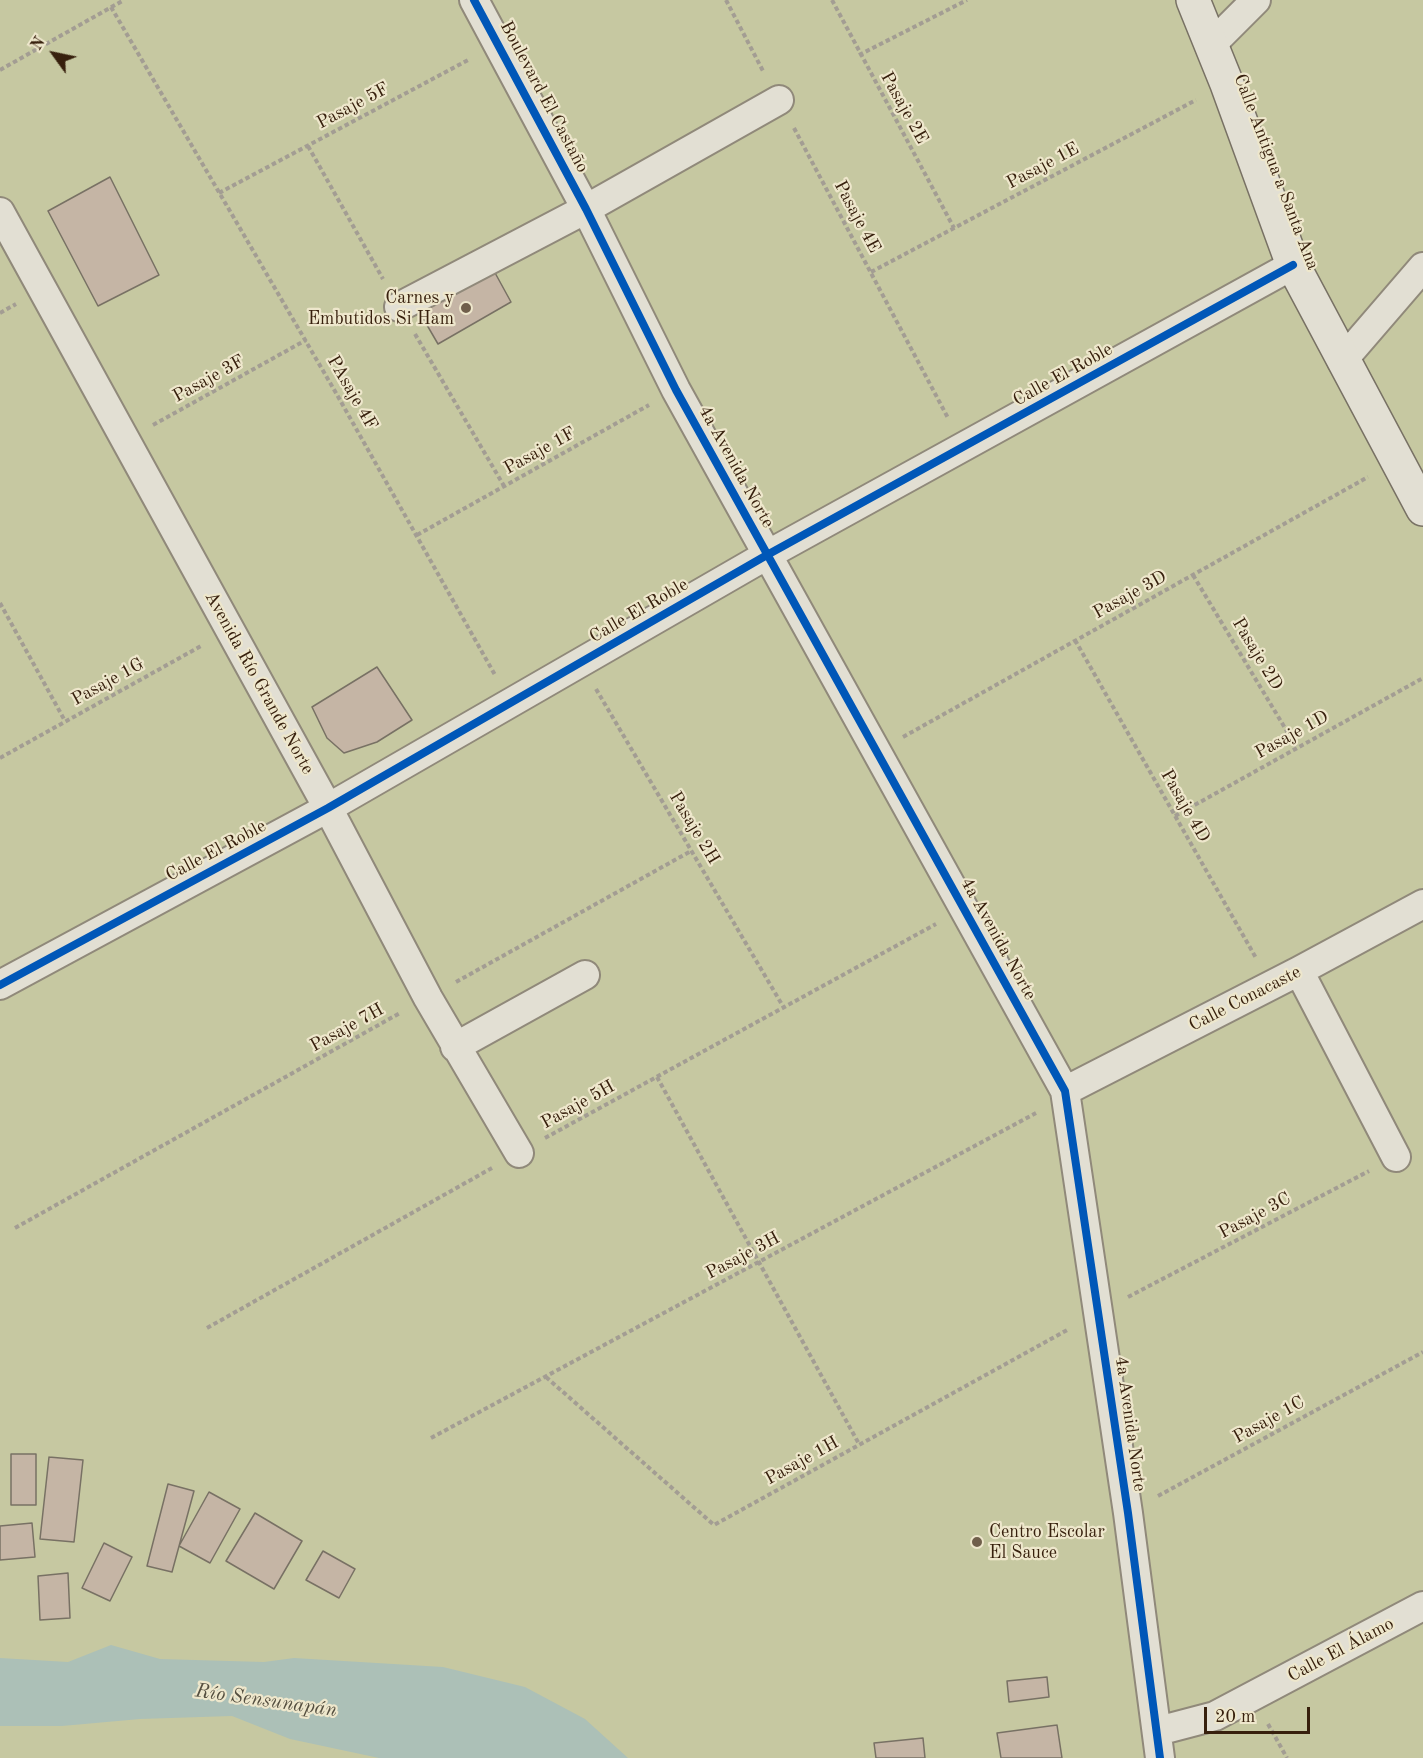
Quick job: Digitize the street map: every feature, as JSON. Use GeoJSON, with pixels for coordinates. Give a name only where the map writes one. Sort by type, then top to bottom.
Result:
{"type":"FeatureCollection","features":[{"type":"Feature","properties":{"kind":"street","name":"Boulevard El Castaño"},"geometry":{"type":"LineString","coordinates":[[474,0],[586,209]]}},
{"type":"Feature","properties":{"kind":"street","name":"Calle Antigua a Santa Ana"},"geometry":{"type":"LineString","coordinates":[[1193,0],[1227,84],[1293,265],[1342,361],[1423,509]]}},
{"type":"Feature","properties":{"kind":"street"},"geometry":{"type":"LineString","coordinates":[[1210,45],[1256,0]]}},
{"type":"Feature","properties":{"kind":"street"},"geometry":{"type":"LineString","coordinates":[[399,307],[586,209],[779,100]]}},
{"type":"Feature","properties":{"kind":"street","name":"4a Avenida Norte"},"geometry":{"type":"LineString","coordinates":[[586,209],[676,390],[1066,1094],[1100,1312],[1159,1744]]}},
{"type":"Feature","properties":{"kind":"street","name":"Avenida Río Grande Norte"},"geometry":{"type":"LineString","coordinates":[[0,212],[328,808],[455,1047],[519,1153]]}},
{"type":"Feature","properties":{"kind":"street","name":"Calle El Roble"},"geometry":{"type":"LineString","coordinates":[[0,985],[328,808],[767,555],[1293,265]]}},
{"type":"Feature","properties":{"kind":"street"},"geometry":{"type":"LineString","coordinates":[[1342,361],[1423,267]]}},
{"type":"Feature","properties":{"kind":"street","name":"Calle Conacaste"},"geometry":{"type":"LineString","coordinates":[[1066,1094],[1423,904]]}},
{"type":"Feature","properties":{"kind":"street"},"geometry":{"type":"LineString","coordinates":[[1299,971],[1396,1157]]}},
{"type":"Feature","properties":{"kind":"street"},"geometry":{"type":"LineString","coordinates":[[455,1047],[585,975]]}},
{"type":"Feature","properties":{"kind":"street","name":"Calle El Álamo"},"geometry":{"type":"LineString","coordinates":[[1159,1744],[1253,1698],[1423,1606]]}},
{"type":"Feature","properties":{"kind":"path"},"geometry":{"type":"LineString","coordinates":[[0,70],[124,0]]}},
{"type":"Feature","properties":{"kind":"path"},"geometry":{"type":"LineString","coordinates":[[859,55],[967,0]]}},
{"type":"Feature","properties":{"kind":"path"},"geometry":{"type":"LineString","coordinates":[[0,603],[65,722]]}},
{"type":"Feature","properties":{"kind":"path"},"geometry":{"type":"LineString","coordinates":[[657,1077],[859,1444]]}},
{"type":"Feature","properties":{"kind":"path"},"geometry":{"type":"LineString","coordinates":[[1253,1698],[1287,1758]]}},
{"type":"Feature","properties":{"kind":"green space"},"geometry":{"type":"Polygon","coordinates":[[[0,0],[1423,0],[1423,1758],[0,1758],[0,0]]]}},
{"type":"Feature","properties":{"kind":"water","name":"Río Sensunapán"},"geometry":{"type":"Polygon","coordinates":[[[111,1645],[160,1659],[264,1662],[294,1658],[443,1667],[525,1687],[585,1719],[628,1758],[379,1758],[290,1739],[232,1716],[140,1719],[62,1726],[0,1726],[0,1658],[68,1662],[111,1645]]]}},
{"type":"Feature","properties":{"kind":"building"},"geometry":{"type":"Polygon","coordinates":[[[110,177],[159,275],[98,306],[48,211],[110,177]]]}},
{"type":"Feature","properties":{"kind":"building","name":"Carnes y Embutidos Si Ham"},"geometry":{"type":"Polygon","coordinates":[[[494,271],[511,302],[438,344],[420,313],[494,271]]]}},
{"type":"Feature","properties":{"kind":"building"},"geometry":{"type":"Polygon","coordinates":[[[377,667],[412,720],[377,742],[344,753],[327,738],[312,707],[377,667]]]}},
{"type":"Feature","properties":{"kind":"building"},"geometry":{"type":"Polygon","coordinates":[[[11,1454],[36,1454],[36,1505],[11,1505],[11,1454]]]}},
{"type":"Feature","properties":{"kind":"building"},"geometry":{"type":"Polygon","coordinates":[[[49,1457],[83,1460],[74,1542],[40,1539],[49,1457]]]}},
{"type":"Feature","properties":{"kind":"building"},"geometry":{"type":"Polygon","coordinates":[[[168,1484],[194,1491],[172,1572],[147,1566],[168,1484]]]}},
{"type":"Feature","properties":{"kind":"building"},"geometry":{"type":"Polygon","coordinates":[[[209,1492],[240,1509],[210,1563],[179,1546],[209,1492]]]}},
{"type":"Feature","properties":{"kind":"building"},"geometry":{"type":"Polygon","coordinates":[[[255,1513],[302,1541],[274,1589],[226,1561],[255,1513]]]}},
{"type":"Feature","properties":{"kind":"building"},"geometry":{"type":"Polygon","coordinates":[[[32,1523],[35,1557],[0,1560],[0,1526],[32,1523]]]}},
{"type":"Feature","properties":{"kind":"building"},"geometry":{"type":"Polygon","coordinates":[[[104,1543],[132,1557],[110,1601],[82,1588],[104,1543]]]}},
{"type":"Feature","properties":{"kind":"building"},"geometry":{"type":"Polygon","coordinates":[[[323,1551],[355,1569],[339,1598],[306,1580],[323,1551]]]}},
{"type":"Feature","properties":{"kind":"building"},"geometry":{"type":"Polygon","coordinates":[[[68,1573],[70,1618],[40,1620],[38,1576],[68,1573]]]}},
{"type":"Feature","properties":{"kind":"building"},"geometry":{"type":"Polygon","coordinates":[[[1047,1677],[1049,1697],[1009,1702],[1007,1681],[1047,1677]]]}},
{"type":"Feature","properties":{"kind":"building"},"geometry":{"type":"Polygon","coordinates":[[[1057,1725],[1062,1758],[1001,1758],[997,1733],[1057,1725]]]}},
{"type":"Feature","properties":{"kind":"building"},"geometry":{"type":"Polygon","coordinates":[[[923,1738],[925,1758],[876,1758],[874,1743],[923,1738]]]}},
{"type":"Feature","properties":{"kind":"cycle path"},"geometry":{"type":"LineString","coordinates":[[474,0],[586,209],[676,390],[1065,1091],[1128,1513],[1160,1758]]}},
{"type":"Feature","properties":{"kind":"cycle path"},"geometry":{"type":"LineString","coordinates":[[0,985],[328,808],[767,555],[1293,265]]}},
{"type":"Feature","properties":{"kind":"place","name":"Carnes y Embutidos Si Ham"},"geometry":{"type":"Point","coordinates":[466,308]}},
{"type":"Feature","properties":{"kind":"place","name":"Centro Escolar El Sauce"},"geometry":{"type":"Point","coordinates":[977,1542]}}]}
